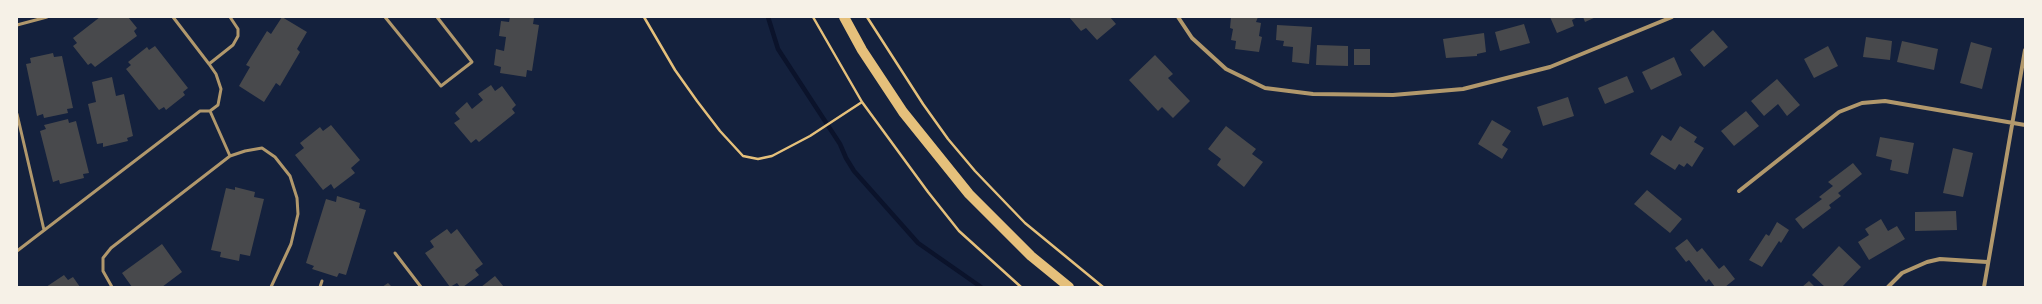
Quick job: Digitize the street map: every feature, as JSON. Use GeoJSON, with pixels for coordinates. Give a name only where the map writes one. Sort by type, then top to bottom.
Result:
{"type":"FeatureCollection","features":[{"type":"Feature","properties":{"kind":"main road"},"geometry":{"type":"LineString","coordinates":[[844,17],[862,50],[903,112],[970,194],[1031,256],[1069,287]]}},
{"type":"Feature","properties":{"kind":"street"},"geometry":{"type":"LineString","coordinates":[[1178,17],[1192,38],[1226,69],[1265,88],[1312,94],[1393,95],[1463,89],[1550,67],[1672,17]]}},
{"type":"Feature","properties":{"kind":"street"},"geometry":{"type":"LineString","coordinates":[[1984,287],[1987,262],[2025,50]]}},
{"type":"Feature","properties":{"kind":"street"},"geometry":{"type":"LineString","coordinates":[[1739,191],[1839,112],[1862,103],[1885,101],[2025,125]]}},
{"type":"Feature","properties":{"kind":"street"},"geometry":{"type":"LineString","coordinates":[[1888,287],[1902,273],[1927,262],[1940,260],[1987,262]]}},
{"type":"Feature","properties":{"kind":"lane"},"geometry":{"type":"LineString","coordinates":[[17,25],[47,17]]}},
{"type":"Feature","properties":{"kind":"lane"},"geometry":{"type":"LineString","coordinates":[[17,251],[200,111],[210,111],[218,105],[221,89],[216,74],[173,17]]}},
{"type":"Feature","properties":{"kind":"lane"},"geometry":{"type":"LineString","coordinates":[[209,64],[232,45],[238,36],[238,29],[230,17]]}},
{"type":"Feature","properties":{"kind":"lane"},"geometry":{"type":"LineString","coordinates":[[384,17],[441,86],[472,62],[437,17]]}},
{"type":"Feature","properties":{"kind":"lane"},"geometry":{"type":"LineString","coordinates":[[210,111],[230,156]]}},
{"type":"Feature","properties":{"kind":"lane"},"geometry":{"type":"LineString","coordinates":[[17,114],[44,230]]}},
{"type":"Feature","properties":{"kind":"lane"},"geometry":{"type":"LineString","coordinates":[[112,287],[103,271],[103,258],[111,248],[230,156],[262,148],[275,156],[290,176],[297,198],[298,214],[291,244],[271,287]]}},
{"type":"Feature","properties":{"kind":"lane"},"geometry":{"type":"LineString","coordinates":[[395,253],[421,287]]}},
{"type":"Feature","properties":{"kind":"lane"},"geometry":{"type":"LineString","coordinates":[[320,287],[322,281]]}},
{"type":"Feature","properties":{"kind":"path"},"geometry":{"type":"LineString","coordinates":[[644,17],[672,64],[697,101],[720,131],[743,156],[758,159],[772,156],[810,136],[862,102]]}},
{"type":"Feature","properties":{"kind":"path"},"geometry":{"type":"LineString","coordinates":[[812,17],[862,102],[959,231],[1021,287]]}},
{"type":"Feature","properties":{"kind":"path"},"geometry":{"type":"LineString","coordinates":[[867,17],[922,104],[948,139],[975,171],[1025,223],[1103,287]]}},
{"type":"Feature","properties":{"kind":"building"},"geometry":{"type":"Polygon","coordinates":[[[100,17],[128,17],[137,28],[134,31],[137,36],[95,67],[91,63],[88,65],[73,46],[77,43],[73,38],[100,17]]]}},
{"type":"Feature","properties":{"kind":"building"},"geometry":{"type":"Polygon","coordinates":[[[282,17],[307,32],[297,49],[300,52],[280,86],[276,83],[264,102],[239,86],[250,67],[246,65],[267,31],[271,34],[282,17]]]}},
{"type":"Feature","properties":{"kind":"building"},"geometry":{"type":"Polygon","coordinates":[[[510,17],[534,18],[533,24],[539,25],[532,71],[527,70],[526,77],[500,73],[501,67],[494,65],[496,49],[504,51],[506,37],[499,36],[501,21],[509,22],[510,17]]]}},
{"type":"Feature","properties":{"kind":"building"},"geometry":{"type":"Polygon","coordinates":[[[1069,17],[1110,17],[1116,24],[1097,40],[1086,28],[1081,31],[1069,17]]]}},
{"type":"Feature","properties":{"kind":"building"},"geometry":{"type":"Polygon","coordinates":[[[1231,17],[1258,17],[1256,22],[1261,23],[1259,36],[1262,37],[1259,52],[1235,49],[1236,41],[1231,40],[1233,29],[1230,28],[1231,17]]]}},
{"type":"Feature","properties":{"kind":"building"},"geometry":{"type":"Polygon","coordinates":[[[1550,17],[1578,17],[1572,20],[1574,26],[1557,33],[1550,17]]]}},
{"type":"Feature","properties":{"kind":"building"},"geometry":{"type":"Polygon","coordinates":[[[1583,17],[1596,17],[1585,22],[1583,17]]]}},
{"type":"Feature","properties":{"kind":"building"},"geometry":{"type":"Polygon","coordinates":[[[1524,24],[1530,43],[1500,51],[1495,32],[1524,24]]]}},
{"type":"Feature","properties":{"kind":"building"},"geometry":{"type":"Polygon","coordinates":[[[1277,25],[1312,27],[1309,64],[1292,62],[1293,47],[1283,46],[1284,41],[1276,40],[1277,25]]]}},
{"type":"Feature","properties":{"kind":"building"},"geometry":{"type":"Polygon","coordinates":[[[1713,30],[1728,47],[1704,67],[1690,50],[1713,30]]]}},
{"type":"Feature","properties":{"kind":"building"},"geometry":{"type":"Polygon","coordinates":[[[1484,33],[1486,52],[1477,54],[1477,56],[1446,58],[1443,39],[1484,33]]]}},
{"type":"Feature","properties":{"kind":"building"},"geometry":{"type":"Polygon","coordinates":[[[1866,37],[1892,41],[1890,60],[1863,57],[1866,37]]]}},
{"type":"Feature","properties":{"kind":"building"},"geometry":{"type":"Polygon","coordinates":[[[1902,41],[1938,49],[1934,70],[1897,62],[1902,41]]]}},
{"type":"Feature","properties":{"kind":"building"},"geometry":{"type":"Polygon","coordinates":[[[1971,42],[1992,48],[1982,89],[1960,83],[1971,42]]]}},
{"type":"Feature","properties":{"kind":"building"},"geometry":{"type":"Polygon","coordinates":[[[1317,45],[1348,46],[1348,66],[1316,65],[1317,45]]]}},
{"type":"Feature","properties":{"kind":"building"},"geometry":{"type":"Polygon","coordinates":[[[155,46],[188,88],[183,92],[185,95],[166,110],[164,107],[159,110],[126,69],[131,65],[128,62],[147,47],[149,50],[155,46]]]}},
{"type":"Feature","properties":{"kind":"building"},"geometry":{"type":"Polygon","coordinates":[[[1828,46],[1838,66],[1814,78],[1804,59],[1828,46]]]}},
{"type":"Feature","properties":{"kind":"building"},"geometry":{"type":"Polygon","coordinates":[[[1354,49],[1370,49],[1370,65],[1354,65],[1354,49]]]}},
{"type":"Feature","properties":{"kind":"building"},"geometry":{"type":"Polygon","coordinates":[[[53,53],[54,57],[62,56],[73,108],[67,109],[68,113],[44,118],[43,114],[37,116],[26,64],[31,63],[30,58],[53,53]]]}},
{"type":"Feature","properties":{"kind":"building"},"geometry":{"type":"Polygon","coordinates":[[[1155,55],[1173,74],[1168,78],[1190,101],[1173,118],[1162,107],[1158,111],[1129,80],[1155,55]]]}},
{"type":"Feature","properties":{"kind":"building"},"geometry":{"type":"Polygon","coordinates":[[[1674,57],[1682,75],[1651,90],[1642,72],[1674,57]]]}},
{"type":"Feature","properties":{"kind":"building"},"geometry":{"type":"Polygon","coordinates":[[[1627,76],[1634,92],[1605,104],[1598,88],[1627,76]]]}},
{"type":"Feature","properties":{"kind":"building"},"geometry":{"type":"Polygon","coordinates":[[[112,77],[116,96],[124,94],[133,136],[127,138],[128,141],[103,147],[103,143],[97,144],[88,104],[96,102],[92,82],[112,77]]]}},
{"type":"Feature","properties":{"kind":"building"},"geometry":{"type":"Polygon","coordinates":[[[1777,79],[1800,105],[1787,116],[1778,104],[1764,116],[1751,101],[1777,79]]]}},
{"type":"Feature","properties":{"kind":"building"},"geometry":{"type":"Polygon","coordinates":[[[491,85],[495,91],[502,86],[516,105],[512,109],[515,113],[479,142],[476,139],[471,143],[454,123],[460,119],[455,113],[467,102],[472,109],[483,100],[478,94],[491,85]]]}},
{"type":"Feature","properties":{"kind":"building"},"geometry":{"type":"Polygon","coordinates":[[[1568,97],[1574,116],[1543,126],[1537,107],[1568,97]]]}},
{"type":"Feature","properties":{"kind":"building"},"geometry":{"type":"Polygon","coordinates":[[[1746,111],[1759,126],[1734,146],[1721,131],[1746,111]]]}},
{"type":"Feature","properties":{"kind":"building"},"geometry":{"type":"Polygon","coordinates":[[[68,119],[69,123],[76,121],[89,173],[83,174],[84,178],[60,184],[59,180],[53,182],[40,131],[46,129],[44,125],[68,119]]]}},
{"type":"Feature","properties":{"kind":"building"},"geometry":{"type":"Polygon","coordinates":[[[1492,120],[1511,131],[1502,145],[1508,149],[1502,159],[1478,144],[1492,120]]]}},
{"type":"Feature","properties":{"kind":"building"},"geometry":{"type":"Polygon","coordinates":[[[331,125],[360,160],[351,168],[355,173],[334,189],[331,184],[323,190],[295,155],[304,148],[300,143],[320,127],[323,131],[331,125]]]}},
{"type":"Feature","properties":{"kind":"building"},"geometry":{"type":"Polygon","coordinates":[[[1226,126],[1256,149],[1252,154],[1263,162],[1244,187],[1217,165],[1221,159],[1208,149],[1226,126]]]}},
{"type":"Feature","properties":{"kind":"building"},"geometry":{"type":"Polygon","coordinates":[[[1680,126],[1697,137],[1694,142],[1704,148],[1692,167],[1687,163],[1684,167],[1679,164],[1675,170],[1650,154],[1662,135],[1671,141],[1680,126]]]}},
{"type":"Feature","properties":{"kind":"building"},"geometry":{"type":"Polygon","coordinates":[[[1880,137],[1914,143],[1908,174],[1890,170],[1892,160],[1876,156],[1880,137]]]}},
{"type":"Feature","properties":{"kind":"building"},"geometry":{"type":"Polygon","coordinates":[[[1953,148],[1973,153],[1963,197],[1943,193],[1953,148]]]}},
{"type":"Feature","properties":{"kind":"building"},"geometry":{"type":"Polygon","coordinates":[[[1853,163],[1862,174],[1838,193],[1841,196],[1829,205],[1831,208],[1803,229],[1795,219],[1822,199],[1819,197],[1833,186],[1828,182],[1853,163]]]}},
{"type":"Feature","properties":{"kind":"building"},"geometry":{"type":"Polygon","coordinates":[[[235,187],[255,192],[254,197],[264,199],[250,256],[240,254],[239,261],[220,257],[221,252],[211,250],[226,188],[235,190],[235,187]]]}},
{"type":"Feature","properties":{"kind":"building"},"geometry":{"type":"Polygon","coordinates":[[[1647,190],[1682,219],[1670,233],[1634,204],[1647,190]]]}},
{"type":"Feature","properties":{"kind":"building"},"geometry":{"type":"Polygon","coordinates":[[[337,196],[360,203],[359,208],[366,210],[346,275],[339,273],[337,277],[312,269],[314,266],[306,263],[326,199],[336,202],[337,196]]]}},
{"type":"Feature","properties":{"kind":"building"},"geometry":{"type":"Polygon","coordinates":[[[1956,211],[1957,230],[1915,231],[1915,212],[1956,211]]]}},
{"type":"Feature","properties":{"kind":"building"},"geometry":{"type":"Polygon","coordinates":[[[1881,219],[1888,231],[1897,226],[1905,239],[1869,260],[1858,242],[1869,235],[1865,229],[1881,219]]]}},
{"type":"Feature","properties":{"kind":"building"},"geometry":{"type":"Polygon","coordinates":[[[1777,222],[1789,230],[1781,243],[1779,241],[1762,267],[1749,260],[1766,234],[1769,236],[1777,222]]]}},
{"type":"Feature","properties":{"kind":"building"},"geometry":{"type":"Polygon","coordinates":[[[447,229],[451,234],[457,229],[483,264],[475,270],[479,275],[463,287],[460,287],[457,283],[450,287],[425,253],[434,247],[430,241],[447,229]]]}},
{"type":"Feature","properties":{"kind":"building"},"geometry":{"type":"Polygon","coordinates":[[[1687,239],[1697,252],[1702,248],[1719,269],[1724,265],[1735,279],[1725,287],[1715,287],[1709,279],[1706,282],[1689,260],[1686,262],[1675,248],[1687,239]]]}},
{"type":"Feature","properties":{"kind":"building"},"geometry":{"type":"Polygon","coordinates":[[[162,244],[182,272],[162,287],[132,287],[122,273],[162,244]]]}},
{"type":"Feature","properties":{"kind":"building"},"geometry":{"type":"Polygon","coordinates":[[[1839,246],[1861,267],[1842,287],[1825,287],[1812,275],[1839,246]]]}},
{"type":"Feature","properties":{"kind":"building"},"geometry":{"type":"Polygon","coordinates":[[[64,275],[68,280],[73,277],[80,287],[46,287],[64,275]]]}},
{"type":"Feature","properties":{"kind":"building"},"geometry":{"type":"Polygon","coordinates":[[[495,276],[504,287],[481,287],[495,276]]]}},
{"type":"Feature","properties":{"kind":"building"},"geometry":{"type":"Polygon","coordinates":[[[1809,281],[1815,287],[1802,287],[1809,281]]]}},
{"type":"Feature","properties":{"kind":"building"},"geometry":{"type":"Polygon","coordinates":[[[388,283],[392,287],[382,287],[388,283]]]}},
{"type":"Feature","properties":{"kind":"waterway"},"geometry":{"type":"LineString","coordinates":[[768,17],[778,49],[840,144],[854,171],[918,243],[981,287]]}}]}
